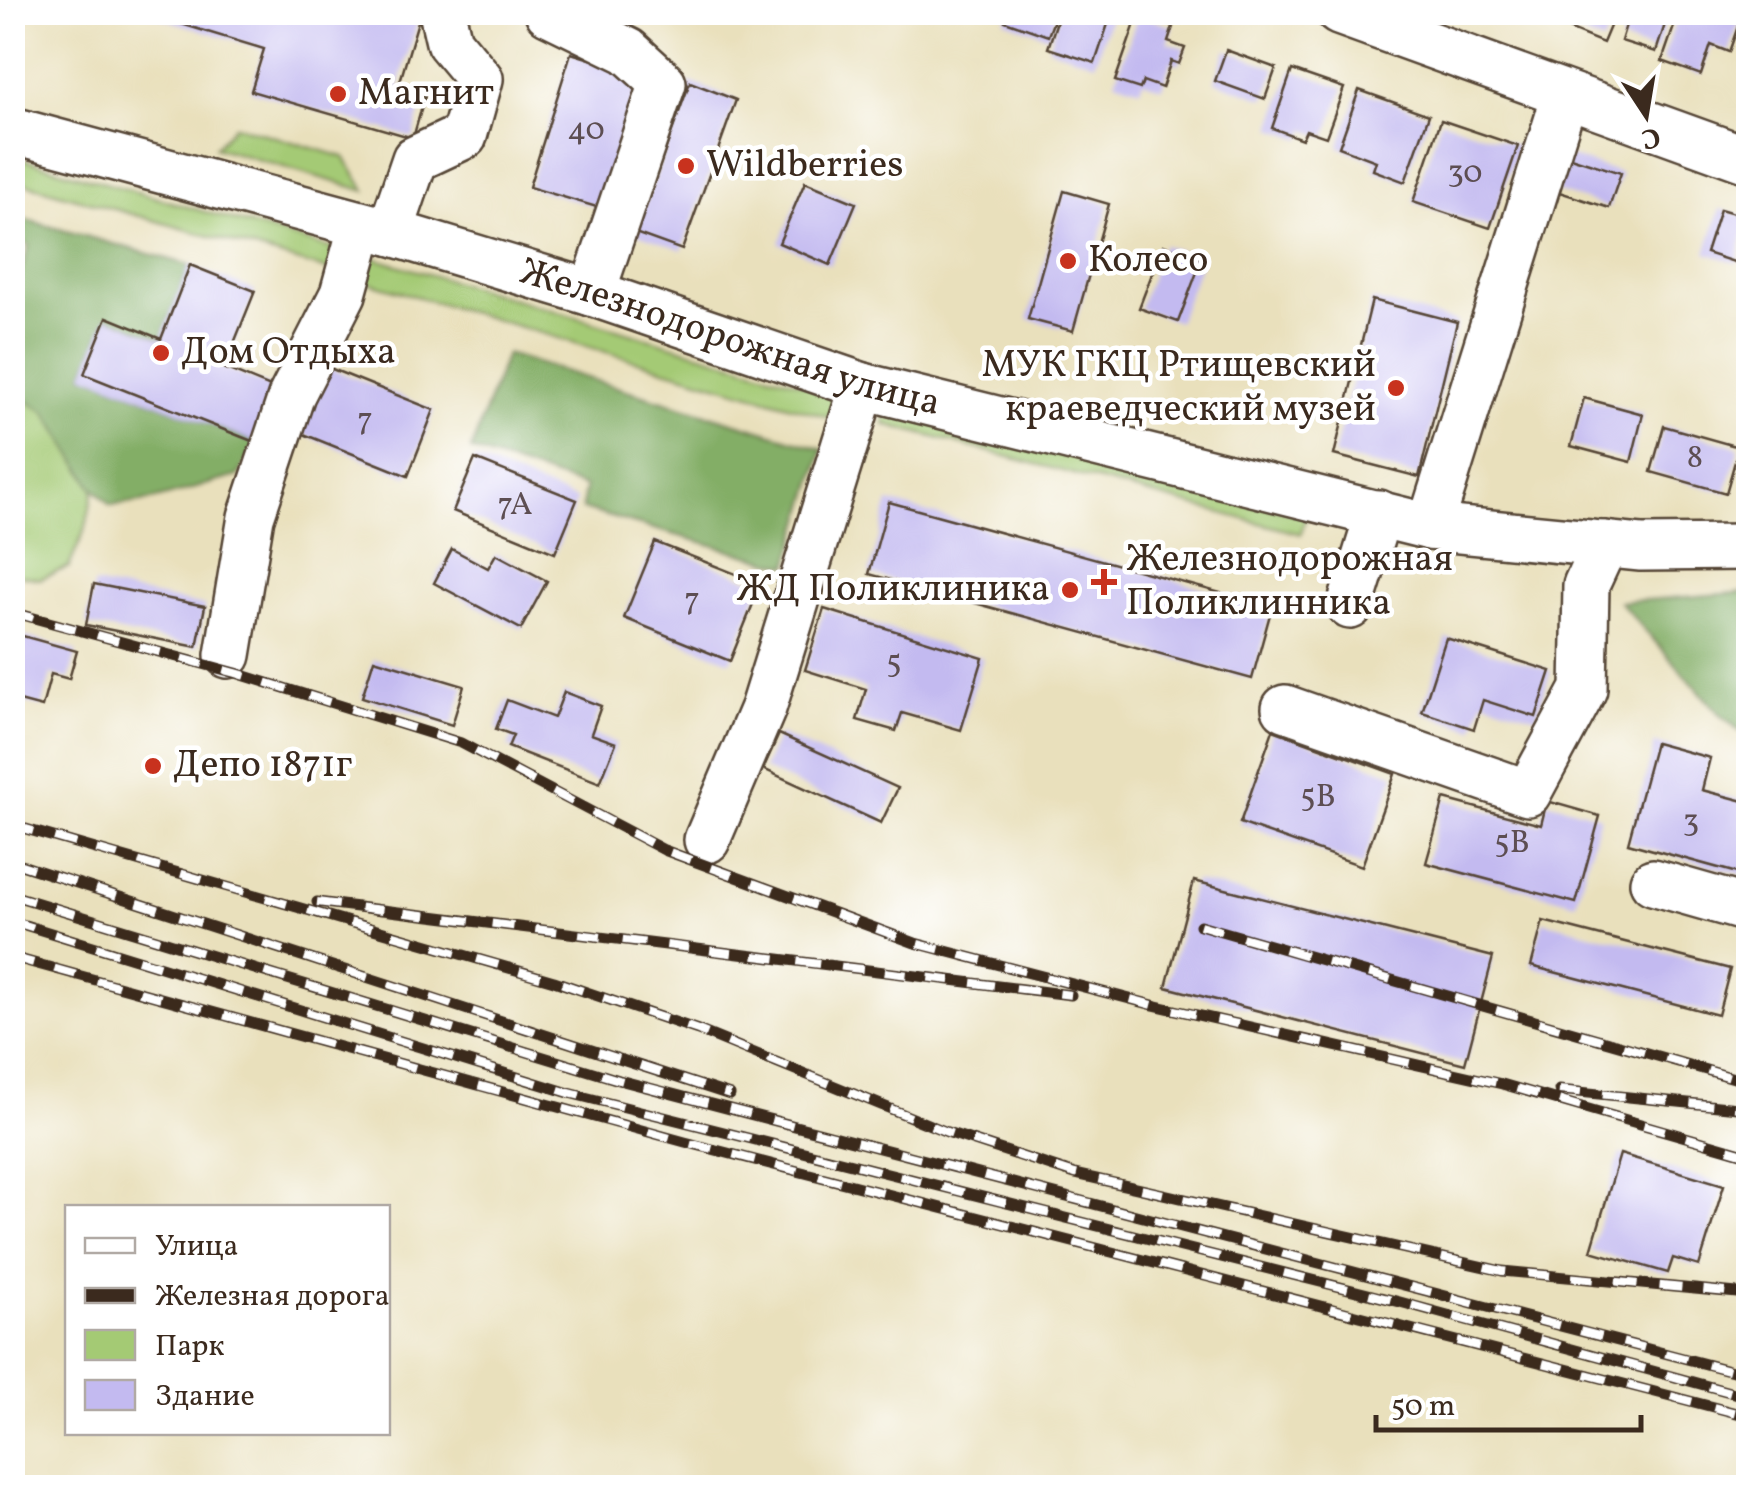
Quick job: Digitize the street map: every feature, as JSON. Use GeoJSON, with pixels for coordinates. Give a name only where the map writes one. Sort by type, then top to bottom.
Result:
{"type":"FeatureCollection","features":[{"type":"Feature","properties":{"kind":"street"},"geometry":{"type":"LineString","coordinates":[[228,655],[251,517],[292,394],[415,159],[464,136],[480,79],[449,42],[442,12]]}},
{"type":"Feature","properties":{"kind":"street"},"geometry":{"type":"LineString","coordinates":[[548,12],[628,51],[663,83],[592,294]]}},
{"type":"Feature","properties":{"kind":"street"},"geometry":{"type":"LineString","coordinates":[[1339,12],[1442,30],[1565,96],[1748,160]]}},
{"type":"Feature","properties":{"kind":"street"},"geometry":{"type":"LineString","coordinates":[[1430,527],[1565,96]]}},
{"type":"Feature","properties":{"kind":"street","name":"Железнодорожная улица"},"geometry":{"type":"LineString","coordinates":[[12,130],[376,228],[592,294],[863,386],[1430,527],[1605,544],[1748,547]]}},
{"type":"Feature","properties":{"kind":"street"},"geometry":{"type":"LineString","coordinates":[[707,840],[764,708],[863,386]]}},
{"type":"Feature","properties":{"kind":"street"},"geometry":{"type":"LineString","coordinates":[[1350,606],[1378,514]]}},
{"type":"Feature","properties":{"kind":"street"},"geometry":{"type":"LineString","coordinates":[[1285,708],[1528,794],[1584,688],[1586,585],[1605,544]]}},
{"type":"Feature","properties":{"kind":"street"},"geometry":{"type":"LineString","coordinates":[[1653,882],[1748,909]]}},
{"type":"Feature","properties":{"kind":"green space"},"geometry":{"type":"Polygon","coordinates":[[[235,125],[344,157],[366,191],[215,147],[235,125]]]}},
{"type":"Feature","properties":{"kind":"green space"},"geometry":{"type":"Polygon","coordinates":[[[12,156],[337,250],[331,271],[13,180],[12,156]]]}},
{"type":"Feature","properties":{"kind":"green space"},"geometry":{"type":"Polygon","coordinates":[[[23,219],[190,265],[161,339],[107,317],[84,374],[257,443],[238,476],[158,498],[110,505],[94,489],[46,412],[13,393],[13,273],[20,275],[29,245],[17,241],[23,219]]]}},
{"type":"Feature","properties":{"kind":"green space"},"geometry":{"type":"Polygon","coordinates":[[[370,257],[839,394],[832,418],[363,281],[370,257]]]}},
{"type":"Feature","properties":{"kind":"green space"},"geometry":{"type":"Polygon","coordinates":[[[506,354],[823,449],[788,566],[582,509],[585,487],[471,450],[506,354]]]}},
{"type":"Feature","properties":{"kind":"green space"},"geometry":{"type":"Polygon","coordinates":[[[12,393],[46,411],[94,489],[86,527],[69,567],[40,579],[13,574],[12,393]]]}},
{"type":"Feature","properties":{"kind":"green space"},"geometry":{"type":"Polygon","coordinates":[[[889,405],[1306,516],[1301,534],[884,424],[889,405]]]}},
{"type":"Feature","properties":{"kind":"green space"},"geometry":{"type":"Polygon","coordinates":[[[1748,592],[1748,738],[1717,711],[1620,602],[1748,592]]]}},
{"type":"Feature","properties":{"kind":"building"},"geometry":{"type":"Polygon","coordinates":[[[399,12],[419,18],[398,88],[425,96],[413,138],[251,91],[264,49],[145,13],[399,12]]]}},
{"type":"Feature","properties":{"kind":"building"},"geometry":{"type":"Polygon","coordinates":[[[1008,12],[1057,12],[1048,36],[1005,21],[1008,12]]]}},
{"type":"Feature","properties":{"kind":"building"},"geometry":{"type":"Polygon","coordinates":[[[1060,12],[1112,12],[1095,63],[1048,48],[1060,12]]]}},
{"type":"Feature","properties":{"kind":"building"},"geometry":{"type":"Polygon","coordinates":[[[1553,12],[1616,12],[1603,43],[1549,21],[1553,12]]]}},
{"type":"Feature","properties":{"kind":"building"},"geometry":{"type":"Polygon","coordinates":[[[1630,12],[1669,12],[1656,52],[1621,41],[1630,12]]]}},
{"type":"Feature","properties":{"kind":"building"},"geometry":{"type":"Polygon","coordinates":[[[1679,12],[1743,12],[1729,52],[1711,45],[1701,75],[1662,61],[1679,12]]]}},
{"type":"Feature","properties":{"kind":"building"},"geometry":{"type":"Polygon","coordinates":[[[1138,15],[1173,27],[1168,42],[1185,48],[1179,64],[1171,61],[1162,88],[1143,81],[1140,89],[1115,81],[1138,15]]]}},
{"type":"Feature","properties":{"kind":"building"},"geometry":{"type":"Polygon","coordinates":[[[1226,50],[1276,68],[1265,99],[1215,81],[1226,50]]]}},
{"type":"Feature","properties":{"kind":"building"},"geometry":{"type":"Polygon","coordinates":[[[571,53],[642,75],[600,208],[529,187],[571,53]]]}},
{"type":"Feature","properties":{"kind":"building"},"geometry":{"type":"Polygon","coordinates":[[[1292,70],[1344,88],[1326,137],[1306,130],[1302,139],[1272,128],[1292,70]]]}},
{"type":"Feature","properties":{"kind":"building","name":"Wildberries"},"geometry":{"type":"Polygon","coordinates":[[[690,82],[736,100],[682,250],[635,233],[690,82]]]}},
{"type":"Feature","properties":{"kind":"building"},"geometry":{"type":"Polygon","coordinates":[[[1359,90],[1429,115],[1405,182],[1373,170],[1376,161],[1339,147],[1359,90]]]}},
{"type":"Feature","properties":{"kind":"building"},"geometry":{"type":"Polygon","coordinates":[[[1441,120],[1518,146],[1490,228],[1413,202],[1441,120]]]}},
{"type":"Feature","properties":{"kind":"building"},"geometry":{"type":"Polygon","coordinates":[[[1567,156],[1621,173],[1609,208],[1556,191],[1567,156]]]}},
{"type":"Feature","properties":{"kind":"building"},"geometry":{"type":"Polygon","coordinates":[[[805,182],[856,203],[830,265],[779,243],[805,182]]]}},
{"type":"Feature","properties":{"kind":"building","name":"Колесо"},"geometry":{"type":"Polygon","coordinates":[[[1064,191],[1109,204],[1073,331],[1028,319],[1064,191]]]}},
{"type":"Feature","properties":{"kind":"building"},"geometry":{"type":"Polygon","coordinates":[[[1720,209],[1748,217],[1737,263],[1706,253],[1720,209]]]}},
{"type":"Feature","properties":{"kind":"building"},"geometry":{"type":"Polygon","coordinates":[[[1163,245],[1202,259],[1178,322],[1139,308],[1163,245]]]}},
{"type":"Feature","properties":{"kind":"building","name":"Дом Отдыха"},"geometry":{"type":"Polygon","coordinates":[[[190,265],[255,291],[224,368],[278,390],[257,443],[84,374],[107,317],[161,339],[190,265]]]}},
{"type":"Feature","properties":{"kind":"building","name":"МУК ГКЦ Ртищевский краеведческий музей"},"geometry":{"type":"Polygon","coordinates":[[[1372,300],[1457,322],[1419,477],[1334,455],[1372,300]]]}},
{"type":"Feature","properties":{"kind":"building"},"geometry":{"type":"Polygon","coordinates":[[[322,365],[434,410],[408,476],[296,431],[322,365]]]}},
{"type":"Feature","properties":{"kind":"building"},"geometry":{"type":"Polygon","coordinates":[[[1584,398],[1643,414],[1631,462],[1571,446],[1584,398]]]}},
{"type":"Feature","properties":{"kind":"building"},"geometry":{"type":"Polygon","coordinates":[[[1664,426],[1739,447],[1726,493],[1651,472],[1664,426]]]}},
{"type":"Feature","properties":{"kind":"building"},"geometry":{"type":"Polygon","coordinates":[[[475,459],[577,500],[555,553],[453,511],[475,459]]]}},
{"type":"Feature","properties":{"kind":"building","name":"ЖД Поликлиника"},"geometry":{"type":"Polygon","coordinates":[[[889,502],[1272,607],[1252,679],[869,574],[889,502]]]}},
{"type":"Feature","properties":{"kind":"building"},"geometry":{"type":"Polygon","coordinates":[[[655,542],[761,584],[730,661],[624,618],[655,542]]]}},
{"type":"Feature","properties":{"kind":"building"},"geometry":{"type":"Polygon","coordinates":[[[452,549],[488,568],[496,554],[547,581],[521,629],[434,583],[452,549]]]}},
{"type":"Feature","properties":{"kind":"building"},"geometry":{"type":"Polygon","coordinates":[[[94,584],[205,606],[197,647],[86,625],[94,584]]]}},
{"type":"Feature","properties":{"kind":"building"},"geometry":{"type":"Polygon","coordinates":[[[824,609],[983,658],[961,730],[902,713],[896,731],[857,720],[866,689],[805,670],[824,609]]]}},
{"type":"Feature","properties":{"kind":"building"},"geometry":{"type":"Polygon","coordinates":[[[12,633],[77,651],[69,679],[51,674],[42,707],[12,699],[12,633]]]}},
{"type":"Feature","properties":{"kind":"building"},"geometry":{"type":"Polygon","coordinates":[[[1446,638],[1551,671],[1536,717],[1483,700],[1474,729],[1422,712],[1446,638]]]}},
{"type":"Feature","properties":{"kind":"building"},"geometry":{"type":"Polygon","coordinates":[[[374,659],[464,686],[452,725],[362,697],[374,659]]]}},
{"type":"Feature","properties":{"kind":"building"},"geometry":{"type":"Polygon","coordinates":[[[564,692],[601,706],[591,734],[616,743],[600,783],[508,747],[513,735],[496,729],[507,700],[554,718],[564,692]]]}},
{"type":"Feature","properties":{"kind":"building"},"geometry":{"type":"Polygon","coordinates":[[[1273,730],[1395,774],[1362,866],[1240,823],[1273,730]]]}},
{"type":"Feature","properties":{"kind":"building"},"geometry":{"type":"Polygon","coordinates":[[[779,734],[898,788],[881,823],[763,769],[779,734]]]}},
{"type":"Feature","properties":{"kind":"building"},"geometry":{"type":"Polygon","coordinates":[[[1655,743],[1710,758],[1702,790],[1748,802],[1748,876],[1628,843],[1655,743]]]}},
{"type":"Feature","properties":{"kind":"building"},"geometry":{"type":"Polygon","coordinates":[[[1444,799],[1541,825],[1547,801],[1600,816],[1576,903],[1426,863],[1444,799]]]}},
{"type":"Feature","properties":{"kind":"building"},"geometry":{"type":"Polygon","coordinates":[[[1194,881],[1493,957],[1465,1064],[1166,987],[1194,881]]]}},
{"type":"Feature","properties":{"kind":"building"},"geometry":{"type":"Polygon","coordinates":[[[1543,921],[1730,969],[1718,1015],[1531,966],[1543,921]]]}},
{"type":"Feature","properties":{"kind":"building"},"geometry":{"type":"Polygon","coordinates":[[[1620,1154],[1724,1185],[1699,1266],[1673,1258],[1668,1273],[1591,1251],[1620,1154]]]}},
{"type":"Feature","properties":{"kind":"railway"},"geometry":{"type":"LineString","coordinates":[[12,612],[236,673],[461,743],[664,850],[915,943],[1153,1005],[1502,1084],[1748,1155]]}},
{"type":"Feature","properties":{"kind":"railway"},"geometry":{"type":"LineString","coordinates":[[12,825],[554,981],[698,1030],[947,1132],[1075,1174],[1502,1271],[1748,1294]]}},
{"type":"Feature","properties":{"kind":"railway"},"geometry":{"type":"LineString","coordinates":[[12,862],[730,1095]]}},
{"type":"Feature","properties":{"kind":"railway"},"geometry":{"type":"LineString","coordinates":[[12,895],[619,1080],[1748,1375]]}},
{"type":"Feature","properties":{"kind":"railway"},"geometry":{"type":"LineString","coordinates":[[317,902],[1071,995]]}},
{"type":"Feature","properties":{"kind":"railway"},"geometry":{"type":"LineString","coordinates":[[12,921],[569,1093],[1400,1302],[1748,1397]]}},
{"type":"Feature","properties":{"kind":"railway"},"geometry":{"type":"LineString","coordinates":[[1200,925],[1748,1082]]}},
{"type":"Feature","properties":{"kind":"railway"},"geometry":{"type":"LineString","coordinates":[[12,957],[685,1142],[1748,1416]]}},
{"type":"Feature","properties":{"kind":"railway"},"geometry":{"type":"LineString","coordinates":[[1559,1090],[1748,1109]]}},
{"type":"Feature","properties":{"kind":"place","name":"Магнит"},"geometry":{"type":"Point","coordinates":[338,94]}},
{"type":"Feature","properties":{"kind":"place","name":"Wildberries"},"geometry":{"type":"Point","coordinates":[686,166]}},
{"type":"Feature","properties":{"kind":"place","name":"Колесо"},"geometry":{"type":"Point","coordinates":[1068,261]}},
{"type":"Feature","properties":{"kind":"place","name":"Дом Отдыха"},"geometry":{"type":"Point","coordinates":[161,353]}},
{"type":"Feature","properties":{"kind":"place","name":"МУК ГКЦ Ртищевский краеведческий музей"},"geometry":{"type":"Point","coordinates":[1396,388]}},
{"type":"Feature","properties":{"kind":"place","name":"Железнодорожная Поликлинника"},"geometry":{"type":"Point","coordinates":[1104,582]}},
{"type":"Feature","properties":{"kind":"place","name":"ЖД Поликлиника"},"geometry":{"type":"Point","coordinates":[1070,590]}},
{"type":"Feature","properties":{"kind":"place","name":"Депо 1871г"},"geometry":{"type":"Point","coordinates":[153,766]}}]}
